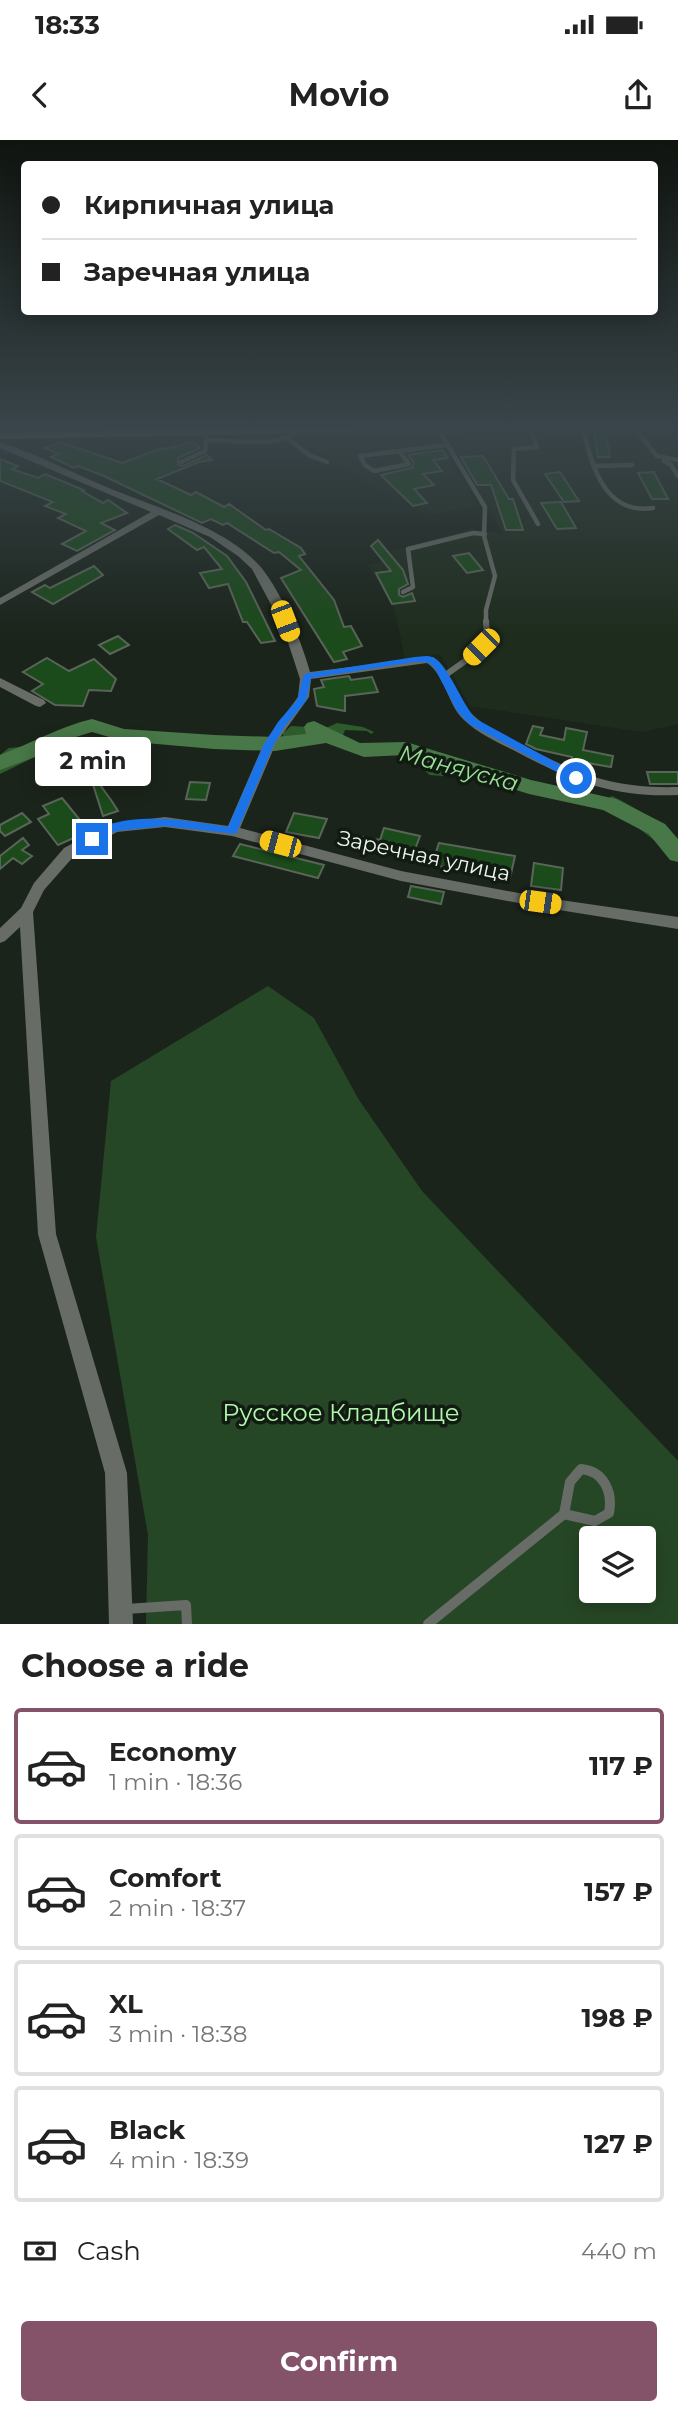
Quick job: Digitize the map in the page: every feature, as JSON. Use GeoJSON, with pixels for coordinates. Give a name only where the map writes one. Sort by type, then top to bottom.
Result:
{"type":"FeatureCollection","features":[{"type":"Feature","properties":{"kind":"street"},"geometry":{"type":"LineString","coordinates":[[129,498],[213,535],[236,549],[256,568],[285,621],[307,676],[302,701],[281,724],[269,744],[232,831]]}},
{"type":"Feature","properties":{"kind":"street"},"geometry":{"type":"LineString","coordinates":[[0,602],[160,511]]}},
{"type":"Feature","properties":{"kind":"street"},"geometry":{"type":"LineString","coordinates":[[0,589],[20,590]]}},
{"type":"Feature","properties":{"kind":"street"},"geometry":{"type":"LineString","coordinates":[[307,676],[424,659],[433,661],[462,711],[486,731],[587,782],[649,792],[678,791]]}},
{"type":"Feature","properties":{"kind":"street"},"geometry":{"type":"LineString","coordinates":[[0,682],[40,703]]}},
{"type":"Feature","properties":{"kind":"street","name":"Заречная улица"},"geometry":{"type":"LineString","coordinates":[[0,937],[26,912],[39,887],[69,852],[114,827],[165,822],[232,831],[401,876],[540,902],[678,923]]}},
{"type":"Feature","properties":{"kind":"street"},"geometry":{"type":"LineString","coordinates":[[26,912],[47,1234],[116,1473],[121,1616]]}},
{"type":"Feature","properties":{"kind":"lane"},"geometry":{"type":"LineString","coordinates":[[444,676],[468,659],[486,637],[486,610],[495,576],[484,536],[485,507],[480,498]]}},
{"type":"Feature","properties":{"kind":"lane"},"geometry":{"type":"LineString","coordinates":[[523,498],[538,524]]}},
{"type":"Feature","properties":{"kind":"lane"},"geometry":{"type":"LineString","coordinates":[[614,498],[618,505],[630,511],[641,512],[653,508]]}},
{"type":"Feature","properties":{"kind":"lane"},"geometry":{"type":"LineString","coordinates":[[403,593],[413,587],[408,549],[472,533],[485,534]]}},
{"type":"Feature","properties":{"kind":"lane"},"geometry":{"type":"LineString","coordinates":[[428,1624],[564,1514],[573,1474],[581,1469],[591,1470],[608,1487],[612,1501],[609,1513],[595,1521],[564,1514]]}},
{"type":"Feature","properties":{"kind":"lane"},"geometry":{"type":"LineString","coordinates":[[121,1616],[186,1605],[187,1624]]}},
{"type":"Feature","properties":{"kind":"shaded area"},"geometry":{"type":"Polygon","coordinates":[[[397,498],[473,498],[478,506],[429,515],[397,498]]]}},
{"type":"Feature","properties":{"kind":"shaded area"},"geometry":{"type":"Polygon","coordinates":[[[483,498],[678,498],[678,724],[642,732],[470,706],[440,654],[405,659],[395,611],[368,565],[382,561],[376,555],[471,529],[503,534],[483,498]]]}},
{"type":"Feature","properties":{"kind":"green space"},"geometry":{"type":"Polygon","coordinates":[[[337,723],[363,727],[374,732],[371,734],[367,731],[345,730],[343,735],[352,742],[323,731],[315,732],[320,737],[310,740],[283,738],[283,733],[291,726],[326,728],[337,723]]]}},
{"type":"Feature","properties":{"kind":"green space"},"geometry":{"type":"Polygon","coordinates":[[[30,746],[49,750],[0,774],[0,755],[9,748],[30,746]]]}},
{"type":"Feature","properties":{"kind":"green space"},"geometry":{"type":"Polygon","coordinates":[[[418,751],[435,753],[455,762],[444,776],[430,775],[411,759],[418,751]]]}},
{"type":"Feature","properties":{"kind":"green space"},"geometry":{"type":"Polygon","coordinates":[[[612,796],[648,816],[671,835],[678,842],[678,859],[604,801],[612,796]]]}},
{"type":"Feature","properties":{"kind":"green space","name":"Русское Кладбище"},"geometry":{"type":"Polygon","coordinates":[[[268,986],[314,1018],[359,1100],[422,1191],[678,1461],[678,1624],[146,1624],[148,1535],[96,1237],[111,1081],[268,986]]]}},
{"type":"Feature","properties":{"kind":"building"},"geometry":{"type":"Polygon","coordinates":[[[44,498],[95,498],[103,503],[108,500],[127,513],[101,523],[115,530],[77,551],[62,544],[86,531],[58,518],[66,514],[45,506],[53,502],[44,498]]]}},
{"type":"Feature","properties":{"kind":"building"},"geometry":{"type":"Polygon","coordinates":[[[150,498],[208,498],[224,507],[229,504],[266,530],[269,529],[301,548],[305,554],[299,556],[334,600],[344,627],[351,626],[362,646],[343,652],[347,659],[334,662],[281,578],[301,570],[279,552],[274,553],[227,523],[223,525],[211,519],[202,523],[150,498]]]}},
{"type":"Feature","properties":{"kind":"building"},"geometry":{"type":"Polygon","coordinates":[[[405,498],[423,498],[427,503],[413,506],[405,498]]]}},
{"type":"Feature","properties":{"kind":"building"},"geometry":{"type":"Polygon","coordinates":[[[495,498],[513,499],[523,530],[506,530],[495,498]]]}},
{"type":"Feature","properties":{"kind":"building"},"geometry":{"type":"Polygon","coordinates":[[[561,498],[577,498],[579,501],[564,502],[561,498]]]}},
{"type":"Feature","properties":{"kind":"building"},"geometry":{"type":"Polygon","coordinates":[[[561,502],[576,528],[557,529],[541,503],[561,502]]]}},
{"type":"Feature","properties":{"kind":"building"},"geometry":{"type":"Polygon","coordinates":[[[175,525],[193,533],[227,556],[246,582],[275,641],[261,643],[247,622],[243,622],[228,584],[209,588],[200,573],[222,569],[204,547],[197,550],[168,529],[175,525]]]}},
{"type":"Feature","properties":{"kind":"building"},"geometry":{"type":"Polygon","coordinates":[[[378,540],[403,570],[408,584],[399,589],[399,595],[403,597],[412,593],[415,601],[392,604],[376,573],[391,571],[371,546],[378,540]]]}},
{"type":"Feature","properties":{"kind":"building"},"geometry":{"type":"Polygon","coordinates":[[[469,553],[483,570],[467,573],[453,556],[469,553]]]}},
{"type":"Feature","properties":{"kind":"building"},"geometry":{"type":"Polygon","coordinates":[[[94,566],[103,575],[53,604],[32,592],[45,585],[50,588],[94,566]]]}},
{"type":"Feature","properties":{"kind":"building"},"geometry":{"type":"Polygon","coordinates":[[[118,636],[129,645],[110,654],[99,645],[118,636]]]}},
{"type":"Feature","properties":{"kind":"building"},"geometry":{"type":"Polygon","coordinates":[[[47,658],[69,671],[94,659],[116,679],[111,691],[89,690],[83,706],[55,705],[32,691],[43,684],[23,672],[47,658]]]}},
{"type":"Feature","properties":{"kind":"building"},"geometry":{"type":"Polygon","coordinates":[[[349,676],[351,680],[372,677],[378,692],[345,696],[345,711],[317,706],[314,689],[324,687],[321,680],[349,676]]]}},
{"type":"Feature","properties":{"kind":"building"},"geometry":{"type":"Polygon","coordinates":[[[533,726],[543,728],[540,735],[564,740],[566,728],[587,732],[583,750],[613,756],[611,767],[582,762],[581,767],[571,765],[572,757],[526,744],[533,726]]]}},
{"type":"Feature","properties":{"kind":"building"},"geometry":{"type":"Polygon","coordinates":[[[83,762],[89,771],[53,785],[47,772],[58,769],[59,772],[83,762]]]}},
{"type":"Feature","properties":{"kind":"building"},"geometry":{"type":"Polygon","coordinates":[[[647,772],[678,772],[678,784],[650,784],[647,772]]]}},
{"type":"Feature","properties":{"kind":"building"},"geometry":{"type":"Polygon","coordinates":[[[92,774],[118,811],[103,816],[90,775],[92,774]]]}},
{"type":"Feature","properties":{"kind":"building"},"geometry":{"type":"Polygon","coordinates":[[[190,782],[210,783],[206,800],[186,799],[190,782]]]}},
{"type":"Feature","properties":{"kind":"building"},"geometry":{"type":"Polygon","coordinates":[[[62,798],[89,831],[58,845],[38,819],[49,814],[43,806],[62,798]]]}},
{"type":"Feature","properties":{"kind":"building"},"geometry":{"type":"Polygon","coordinates":[[[22,813],[31,822],[5,836],[0,831],[0,825],[22,813]]]}},
{"type":"Feature","properties":{"kind":"building"},"geometry":{"type":"Polygon","coordinates":[[[294,813],[327,819],[319,838],[286,832],[294,813]]]}},
{"type":"Feature","properties":{"kind":"building"},"geometry":{"type":"Polygon","coordinates":[[[384,828],[420,836],[412,857],[370,848],[368,853],[358,851],[363,837],[380,840],[384,828]]]}},
{"type":"Feature","properties":{"kind":"building"},"geometry":{"type":"Polygon","coordinates":[[[23,838],[29,845],[22,850],[32,856],[22,864],[13,858],[0,869],[0,856],[23,838]]]}},
{"type":"Feature","properties":{"kind":"building"},"geometry":{"type":"Polygon","coordinates":[[[439,843],[515,856],[510,878],[432,865],[439,843]]]}},
{"type":"Feature","properties":{"kind":"building"},"geometry":{"type":"Polygon","coordinates":[[[240,844],[324,865],[318,878],[233,856],[240,844]]]}},
{"type":"Feature","properties":{"kind":"building"},"geometry":{"type":"Polygon","coordinates":[[[534,863],[563,868],[561,890],[531,886],[534,863]]]}},
{"type":"Feature","properties":{"kind":"building"},"geometry":{"type":"Polygon","coordinates":[[[411,886],[444,892],[441,904],[408,897],[411,886]]]}},
{"type":"Feature","properties":{"kind":"waterway","name":"Маняуска"},"geometry":{"type":"LineString","coordinates":[[0,763],[44,746],[62,734],[92,725],[123,735],[275,744],[318,739],[314,727],[356,749],[406,749],[529,787],[609,804],[657,829],[678,854]]}},
{"type":"Feature","properties":{"kind":"route"},"geometry":{"type":"LineString","coordinates":[[92,839],[114,827],[165,822],[232,831],[269,744],[281,724],[302,701],[307,676],[415,660],[429,659],[442,670],[451,693],[462,711],[473,722],[576,778]]}}]}
